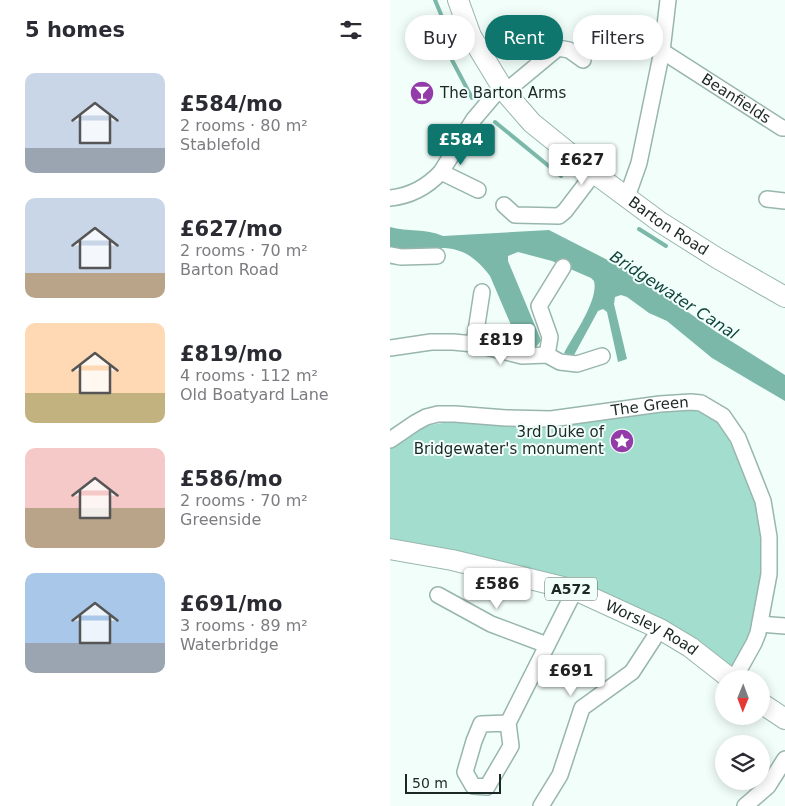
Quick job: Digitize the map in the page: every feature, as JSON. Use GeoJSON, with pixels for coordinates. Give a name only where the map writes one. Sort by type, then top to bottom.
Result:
{"type":"FeatureCollection","features":[{"type":"Feature","properties":{"kind":"main road","name":"Barton Road"},"geometry":{"type":"LineString","coordinates":[[458,0],[471,36],[504,89],[532,122],[555,143],[686,239],[785,297]]}},
{"type":"Feature","properties":{"kind":"main road","name":"Worsley Road"},"geometry":{"type":"LineString","coordinates":[[390,549],[452,560],[575,590],[660,629],[690,647],[721,670]]}},
{"type":"Feature","properties":{"kind":"main road"},"geometry":{"type":"LineString","coordinates":[[770,709],[785,719]]}},
{"type":"Feature","properties":{"kind":"street"},"geometry":{"type":"LineString","coordinates":[[663,42],[668,0]]}},
{"type":"Feature","properties":{"kind":"street"},"geometry":{"type":"LineString","coordinates":[[390,198],[422,189],[441,172],[474,119],[504,89],[558,48],[573,53]]}},
{"type":"Feature","properties":{"kind":"street","name":"Beanfields"},"geometry":{"type":"LineString","coordinates":[[663,51],[782,128],[785,128]]}},
{"type":"Feature","properties":{"kind":"street"},"geometry":{"type":"LineString","coordinates":[[627,197],[639,163],[660,60]]}},
{"type":"Feature","properties":{"kind":"street"},"geometry":{"type":"LineString","coordinates":[[441,172],[478,190]]}},
{"type":"Feature","properties":{"kind":"street"},"geometry":{"type":"LineString","coordinates":[[504,205],[515,215],[558,216],[565,210],[594,173]]}},
{"type":"Feature","properties":{"kind":"street"},"geometry":{"type":"LineString","coordinates":[[767,199],[785,201]]}},
{"type":"Feature","properties":{"kind":"street"},"geometry":{"type":"LineString","coordinates":[[390,256],[437,256]]}},
{"type":"Feature","properties":{"kind":"street"},"geometry":{"type":"LineString","coordinates":[[547,355],[550,337],[540,306],[563,266]]}},
{"type":"Feature","properties":{"kind":"street"},"geometry":{"type":"LineString","coordinates":[[474,344],[482,292]]}},
{"type":"Feature","properties":{"kind":"street"},"geometry":{"type":"LineString","coordinates":[[390,348],[431,342],[453,342],[474,344],[522,356],[547,355],[560,362],[577,364],[602,356]]}},
{"type":"Feature","properties":{"kind":"street","name":"The Green"},"geometry":{"type":"LineString","coordinates":[[390,440],[426,417],[438,414],[506,418],[551,418],[679,402],[701,403],[710,407],[723,416],[738,438],[763,502],[767,518],[769,537],[768,574],[760,624],[754,643],[738,670]]}},
{"type":"Feature","properties":{"kind":"street"},"geometry":{"type":"LineString","coordinates":[[508,723],[575,590]]}},
{"type":"Feature","properties":{"kind":"street"},"geometry":{"type":"LineString","coordinates":[[438,595],[491,624],[547,645]]}},
{"type":"Feature","properties":{"kind":"street"},"geometry":{"type":"LineString","coordinates":[[760,624],[785,626]]}},
{"type":"Feature","properties":{"kind":"street"},"geometry":{"type":"LineString","coordinates":[[541,806],[560,775],[582,708],[632,672],[660,629]]}},
{"type":"Feature","properties":{"kind":"street"},"geometry":{"type":"LineString","coordinates":[[745,806],[768,786],[785,759]]}},
{"type":"Feature","properties":{"kind":"shaded area"},"geometry":{"type":"Polygon","coordinates":[[[390,227],[430,232],[443,236],[549,230],[631,272],[715,331],[785,375],[785,401],[712,358],[667,321],[649,313],[627,297],[621,295],[615,297],[614,304],[627,359],[618,362],[607,312],[603,309],[598,311],[573,357],[564,353],[589,308],[595,289],[594,281],[552,261],[518,252],[508,256],[508,261],[541,340],[534,348],[523,353],[490,276],[478,262],[467,254],[444,248],[406,249],[390,247],[390,227]]]}},
{"type":"Feature","properties":{"kind":"shaded area"},"geometry":{"type":"Polygon","coordinates":[[[685,407],[705,414],[724,426],[757,508],[762,527],[763,569],[751,633],[733,666],[727,667],[665,624],[390,542],[390,449],[407,435],[426,426],[466,422],[528,427],[549,426],[685,407]]]}},
{"type":"Feature","properties":{"kind":"waterway"},"geometry":{"type":"LineString","coordinates":[[435,0],[450,36],[452,60],[472,98]]}},
{"type":"Feature","properties":{"kind":"waterway"},"geometry":{"type":"LineString","coordinates":[[495,122],[561,176]]}},
{"type":"Feature","properties":{"kind":"waterway"},"geometry":{"type":"LineString","coordinates":[[639,229],[666,246]]}},
{"type":"Feature","properties":{"kind":"place","name":"The Barton Arms"},"geometry":{"type":"Point","coordinates":[422,93]}},
{"type":"Feature","properties":{"kind":"place","name":"3rd Duke of Bridgewater's monument"},"geometry":{"type":"Point","coordinates":[622,441]}},
{"type":"Feature","properties":{"kind":"water label","name":"Bridgewater Canal"},"geometry":{"type":"Point","coordinates":[674,295]}}]}
